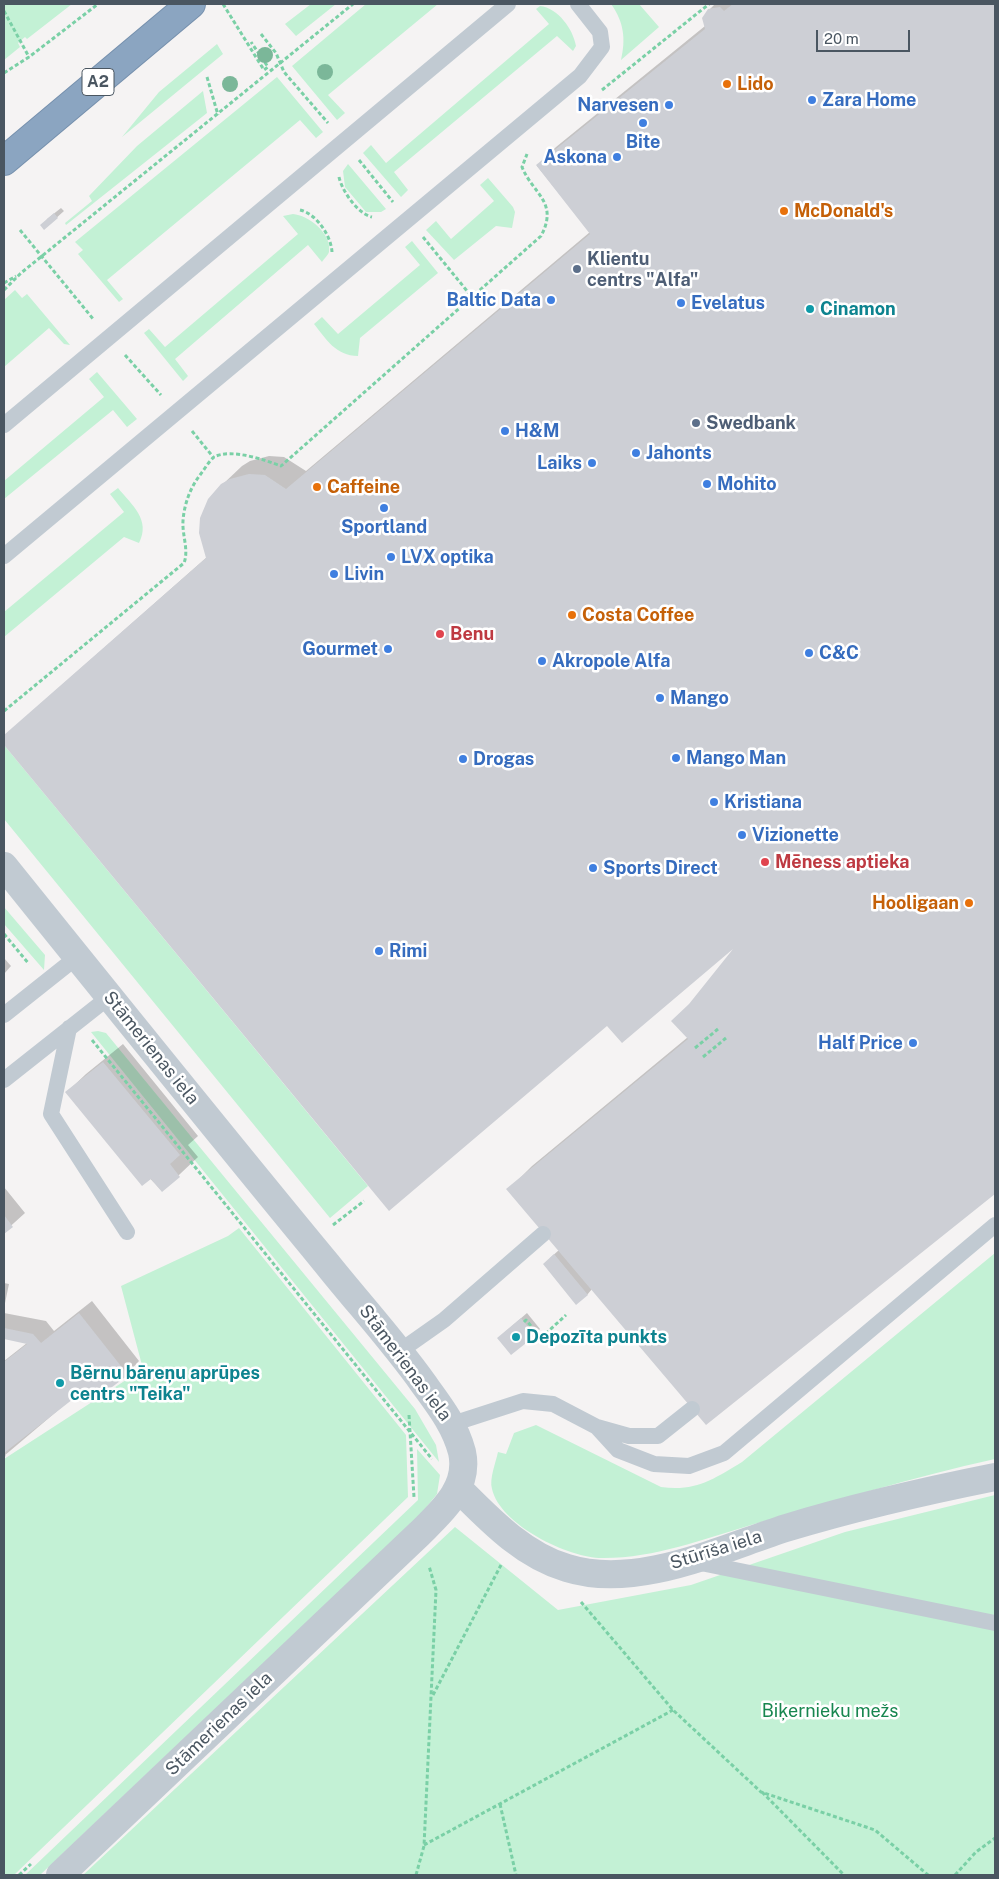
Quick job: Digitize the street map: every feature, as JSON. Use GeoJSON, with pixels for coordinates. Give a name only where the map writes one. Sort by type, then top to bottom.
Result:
{"type":"FeatureCollection","features":[{"type":"Feature","properties":{"kind":"highway","name":"A2"},"geometry":{"type":"LineString","coordinates":[[4,161],[191,4]]}},
{"type":"Feature","properties":{"kind":"street","name":"Stāmerienas iela"},"geometry":{"type":"LineString","coordinates":[[4,866],[109,997],[400,1351],[452,1424],[462,1454],[463,1471],[459,1489],[445,1508],[60,1875]]}},
{"type":"Feature","properties":{"kind":"street","name":"Stūrīša iela"},"geometry":{"type":"LineString","coordinates":[[459,1489],[514,1540],[540,1558],[568,1569],[617,1575],[692,1561],[786,1528],[940,1488],[995,1477]]}},
{"type":"Feature","properties":{"kind":"lane"},"geometry":{"type":"LineString","coordinates":[[4,425],[508,4]]}},
{"type":"Feature","properties":{"kind":"lane"},"geometry":{"type":"LineString","coordinates":[[4,556],[402,212],[580,76],[602,47],[600,32],[578,4]]}},
{"type":"Feature","properties":{"kind":"lane"},"geometry":{"type":"LineString","coordinates":[[4,1015],[77,957]]}},
{"type":"Feature","properties":{"kind":"lane"},"geometry":{"type":"LineString","coordinates":[[4,1080],[109,997]]}},
{"type":"Feature","properties":{"kind":"lane"},"geometry":{"type":"LineString","coordinates":[[73,1025],[51,1114],[127,1232]]}},
{"type":"Feature","properties":{"kind":"lane"},"geometry":{"type":"LineString","coordinates":[[597,1427],[618,1450],[654,1464],[689,1466],[724,1453],[995,1225]]}},
{"type":"Feature","properties":{"kind":"lane"},"geometry":{"type":"LineString","coordinates":[[400,1351],[444,1320],[543,1234]]}},
{"type":"Feature","properties":{"kind":"lane"},"geometry":{"type":"LineString","coordinates":[[452,1424],[523,1401],[552,1404],[597,1427],[629,1436],[658,1436],[692,1409]]}},
{"type":"Feature","properties":{"kind":"lane"},"geometry":{"type":"LineString","coordinates":[[692,1561],[995,1624]]}},
{"type":"Feature","properties":{"kind":"path"},"geometry":{"type":"LineString","coordinates":[[4,73],[29,57],[98,4]]}},
{"type":"Feature","properties":{"kind":"path"},"geometry":{"type":"LineString","coordinates":[[224,4],[264,70],[268,67],[251,42]]}},
{"type":"Feature","properties":{"kind":"path"},"geometry":{"type":"LineString","coordinates":[[4,283],[42,257],[353,4]]}},
{"type":"Feature","properties":{"kind":"path"},"geometry":{"type":"LineString","coordinates":[[602,90],[706,6]]}},
{"type":"Feature","properties":{"kind":"path"},"geometry":{"type":"LineString","coordinates":[[4,11],[29,57]]}},
{"type":"Feature","properties":{"kind":"path"},"geometry":{"type":"LineString","coordinates":[[261,34],[284,72],[472,297]]}},
{"type":"Feature","properties":{"kind":"path"},"geometry":{"type":"LineString","coordinates":[[207,78],[218,115]]}},
{"type":"Feature","properties":{"kind":"path"},"geometry":{"type":"LineString","coordinates":[[4,710],[184,562],[186,557],[183,521],[186,504],[193,483],[214,458],[228,454],[244,456],[281,466],[541,236],[546,227],[546,204],[541,194],[526,176],[522,167],[523,159],[534,147]]}},
{"type":"Feature","properties":{"kind":"path"},"geometry":{"type":"LineString","coordinates":[[354,155],[339,170],[340,185],[344,191],[365,215],[370,217],[402,212]]}},
{"type":"Feature","properties":{"kind":"path"},"geometry":{"type":"LineString","coordinates":[[297,210],[310,215],[327,233],[332,245],[331,258]]}},
{"type":"Feature","properties":{"kind":"path"},"geometry":{"type":"LineString","coordinates":[[20,230],[99,325]]}},
{"type":"Feature","properties":{"kind":"path"},"geometry":{"type":"LineString","coordinates":[[4,290],[21,273]]}},
{"type":"Feature","properties":{"kind":"path"},"geometry":{"type":"LineString","coordinates":[[122,352],[164,400]]}},
{"type":"Feature","properties":{"kind":"path"},"geometry":{"type":"LineString","coordinates":[[191,430],[214,458]]}},
{"type":"Feature","properties":{"kind":"path"},"geometry":{"type":"LineString","coordinates":[[4,934],[44,983]]}},
{"type":"Feature","properties":{"kind":"path"},"geometry":{"type":"LineString","coordinates":[[73,1025],[434,1462],[459,1489]]}},
{"type":"Feature","properties":{"kind":"path"},"geometry":{"type":"LineString","coordinates":[[694,1048],[718,1028]]}},
{"type":"Feature","properties":{"kind":"path"},"geometry":{"type":"LineString","coordinates":[[704,1058],[726,1038]]}},
{"type":"Feature","properties":{"kind":"path"},"geometry":{"type":"LineString","coordinates":[[331,1227],[364,1201]]}},
{"type":"Feature","properties":{"kind":"path"},"geometry":{"type":"LineString","coordinates":[[524,1322],[526,1320],[541,1338],[566,1315]]}},
{"type":"Feature","properties":{"kind":"path"},"geometry":{"type":"LineString","coordinates":[[416,1875],[424,1846],[436,1590],[419,1534]]}},
{"type":"Feature","properties":{"kind":"path"},"geometry":{"type":"LineString","coordinates":[[431,1697],[514,1540]]}},
{"type":"Feature","properties":{"kind":"path"},"geometry":{"type":"LineString","coordinates":[[568,1569],[582,1605],[673,1710],[762,1792],[844,1875]]}},
{"type":"Feature","properties":{"kind":"path"},"geometry":{"type":"LineString","coordinates":[[424,1846],[673,1710]]}},
{"type":"Feature","properties":{"kind":"path"},"geometry":{"type":"LineString","coordinates":[[762,1792],[875,1830],[928,1875]]}},
{"type":"Feature","properties":{"kind":"path"},"geometry":{"type":"LineString","coordinates":[[500,1804],[516,1875]]}},
{"type":"Feature","properties":{"kind":"path"},"geometry":{"type":"LineString","coordinates":[[956,1875],[976,1852],[995,1838]]}},
{"type":"Feature","properties":{"kind":"green space"},"geometry":{"type":"Polygon","coordinates":[[[4,4],[72,4],[27,39],[25,37],[18,43],[20,47],[4,60],[4,4]]]}},
{"type":"Feature","properties":{"kind":"green space"},"geometry":{"type":"Polygon","coordinates":[[[311,4],[336,4],[296,36],[285,24],[311,4]]]}},
{"type":"Feature","properties":{"kind":"green space"},"geometry":{"type":"Polygon","coordinates":[[[366,4],[438,4],[328,95],[345,113],[337,120],[292,66],[366,4]]]}},
{"type":"Feature","properties":{"kind":"green space"},"geometry":{"type":"Polygon","coordinates":[[[611,4],[639,4],[659,27],[621,60],[623,31],[619,17],[611,4]]]}},
{"type":"Feature","properties":{"kind":"green space"},"geometry":{"type":"Polygon","coordinates":[[[540,6],[553,11],[564,20],[574,39],[576,46],[573,51],[557,36],[394,172],[408,190],[401,197],[363,153],[371,145],[386,163],[549,24],[536,9],[540,6]]]}},
{"type":"Feature","properties":{"kind":"green space"},"geometry":{"type":"Polygon","coordinates":[[[217,44],[223,54],[122,137],[159,92],[217,44]]]}},
{"type":"Feature","properties":{"kind":"green space"},"geometry":{"type":"Polygon","coordinates":[[[277,77],[323,132],[316,138],[300,120],[107,280],[123,299],[119,302],[78,254],[83,250],[75,242],[277,77]]]}},
{"type":"Feature","properties":{"kind":"green space"},"geometry":{"type":"Polygon","coordinates":[[[203,91],[207,113],[66,225],[65,223],[92,201],[89,196],[137,146],[203,91]]]}},
{"type":"Feature","properties":{"kind":"green space"},"geometry":{"type":"Polygon","coordinates":[[[348,164],[386,209],[381,212],[366,212],[345,187],[343,171],[348,164]]]}},
{"type":"Feature","properties":{"kind":"green space"},"geometry":{"type":"Polygon","coordinates":[[[488,178],[513,207],[515,212],[512,228],[496,226],[454,260],[426,230],[436,221],[451,239],[494,201],[480,185],[488,178]]]}},
{"type":"Feature","properties":{"kind":"green space"},"geometry":{"type":"Polygon","coordinates":[[[293,214],[312,221],[318,226],[327,238],[329,245],[328,254],[322,262],[308,245],[175,359],[188,376],[183,381],[144,333],[149,329],[165,347],[298,234],[283,216],[293,214]]]}},
{"type":"Feature","properties":{"kind":"green space"},"geometry":{"type":"Polygon","coordinates":[[[412,241],[438,273],[360,338],[358,356],[344,353],[332,346],[314,324],[322,317],[338,334],[420,265],[405,247],[412,241]]]}},
{"type":"Feature","properties":{"kind":"green space"},"geometry":{"type":"Polygon","coordinates":[[[15,290],[22,298],[27,294],[70,345],[64,344],[49,328],[4,367],[4,300],[15,290]]]}},
{"type":"Feature","properties":{"kind":"green space"},"geometry":{"type":"Polygon","coordinates":[[[97,372],[137,419],[127,427],[113,410],[4,499],[4,481],[104,397],[89,379],[97,372]]]}},
{"type":"Feature","properties":{"kind":"green space"},"geometry":{"type":"Polygon","coordinates":[[[118,488],[134,507],[141,520],[143,527],[139,543],[124,537],[4,637],[4,612],[124,512],[110,494],[118,488]]]}},
{"type":"Feature","properties":{"kind":"green space"},"geometry":{"type":"Polygon","coordinates":[[[4,745],[368,1186],[330,1218],[4,819],[4,745]]]}},
{"type":"Feature","properties":{"kind":"green space"},"geometry":{"type":"Polygon","coordinates":[[[4,907],[45,955],[44,970],[4,924],[4,907]]]}},
{"type":"Feature","properties":{"kind":"green space"},"geometry":{"type":"Polygon","coordinates":[[[91,1032],[106,1033],[415,1409],[436,1445],[439,1462],[91,1032]]]}},
{"type":"Feature","properties":{"kind":"green space"},"geometry":{"type":"Polygon","coordinates":[[[239,1228],[406,1435],[408,1497],[14,1875],[4,1875],[4,1459],[143,1369],[121,1286],[228,1236],[239,1228]]]}},
{"type":"Feature","properties":{"kind":"green space"},"geometry":{"type":"Polygon","coordinates":[[[995,1253],[995,1459],[873,1490],[679,1547],[623,1557],[590,1557],[556,1546],[522,1527],[508,1515],[498,1502],[491,1485],[498,1452],[506,1454],[514,1433],[536,1425],[661,1487],[684,1488],[713,1479],[742,1462],[995,1253]]]}},
{"type":"Feature","properties":{"kind":"green space"},"geometry":{"type":"Polygon","coordinates":[[[417,1449],[440,1475],[437,1494],[420,1515],[40,1875],[25,1875],[418,1500],[417,1449]]]}},
{"type":"Feature","properties":{"kind":"green space","name":"Biķernieku mežs"},"geometry":{"type":"Polygon","coordinates":[[[995,1495],[995,1875],[83,1875],[455,1527],[558,1610],[691,1585],[845,1532],[995,1495]]]}},
{"type":"Feature","properties":{"kind":"building","name":"Akropole Alfa"},"geometry":{"type":"Polygon","coordinates":[[[733,4],[995,4],[995,1194],[706,1425],[506,1189],[688,1039],[671,1021],[689,1004],[733,949],[622,1043],[607,1026],[389,1211],[4,745],[4,735],[206,558],[199,533],[200,518],[208,499],[221,484],[230,479],[249,474],[265,475],[286,489],[590,234],[536,165],[705,29],[702,18],[708,9],[720,7],[724,11],[733,4]]]}},
{"type":"Feature","properties":{"kind":"building"},"geometry":{"type":"Polygon","coordinates":[[[54,213],[58,218],[44,230],[40,225],[54,213]]]}},
{"type":"Feature","properties":{"kind":"building"},"geometry":{"type":"Polygon","coordinates":[[[103,1062],[180,1155],[170,1164],[180,1177],[162,1192],[151,1179],[142,1186],[65,1092],[103,1062]]]}},
{"type":"Feature","properties":{"kind":"building"},"geometry":{"type":"Polygon","coordinates":[[[4,1215],[13,1227],[4,1234],[4,1215]]]}},
{"type":"Feature","properties":{"kind":"building"},"geometry":{"type":"Polygon","coordinates":[[[554,1254],[588,1295],[576,1305],[543,1264],[554,1254]]]}},
{"type":"Feature","properties":{"kind":"building","name":"Bērnu bāreņu aprūpes centrs \"Teika\""},"geometry":{"type":"Polygon","coordinates":[[[79,1313],[128,1375],[91,1403],[82,1392],[4,1453],[4,1362],[27,1344],[4,1339],[4,1328],[33,1334],[41,1343],[79,1313]]]}},
{"type":"Feature","properties":{"kind":"building","name":"Depozīta punkts"},"geometry":{"type":"Polygon","coordinates":[[[521,1318],[535,1336],[511,1355],[497,1338],[521,1318]]]}},
{"type":"Feature","properties":{"kind":"place","name":"Lido"},"geometry":{"type":"Point","coordinates":[727,84]}},
{"type":"Feature","properties":{"kind":"place","name":"Zara Home"},"geometry":{"type":"Point","coordinates":[812,100]}},
{"type":"Feature","properties":{"kind":"place","name":"Narvesen"},"geometry":{"type":"Point","coordinates":[669,105]}},
{"type":"Feature","properties":{"kind":"place","name":"Bite"},"geometry":{"type":"Point","coordinates":[643,123]}},
{"type":"Feature","properties":{"kind":"place","name":"Askona"},"geometry":{"type":"Point","coordinates":[617,157]}},
{"type":"Feature","properties":{"kind":"place","name":"McDonald's"},"geometry":{"type":"Point","coordinates":[784,211]}},
{"type":"Feature","properties":{"kind":"place","name":"Klientu centrs \"Alfa\""},"geometry":{"type":"Point","coordinates":[577,269]}},
{"type":"Feature","properties":{"kind":"place","name":"Baltic Data"},"geometry":{"type":"Point","coordinates":[551,300]}},
{"type":"Feature","properties":{"kind":"place","name":"Evelatus"},"geometry":{"type":"Point","coordinates":[681,303]}},
{"type":"Feature","properties":{"kind":"place","name":"Cinamon"},"geometry":{"type":"Point","coordinates":[810,309]}},
{"type":"Feature","properties":{"kind":"place","name":"Swedbank"},"geometry":{"type":"Point","coordinates":[696,423]}},
{"type":"Feature","properties":{"kind":"place","name":"H&M"},"geometry":{"type":"Point","coordinates":[505,431]}},
{"type":"Feature","properties":{"kind":"place","name":"Jahonts"},"geometry":{"type":"Point","coordinates":[636,453]}},
{"type":"Feature","properties":{"kind":"place","name":"Laiks"},"geometry":{"type":"Point","coordinates":[592,463]}},
{"type":"Feature","properties":{"kind":"place","name":"Mohito"},"geometry":{"type":"Point","coordinates":[707,484]}},
{"type":"Feature","properties":{"kind":"place","name":"Caffeine"},"geometry":{"type":"Point","coordinates":[317,487]}},
{"type":"Feature","properties":{"kind":"place","name":"Sportland"},"geometry":{"type":"Point","coordinates":[384,508]}},
{"type":"Feature","properties":{"kind":"place","name":"LVX optika"},"geometry":{"type":"Point","coordinates":[391,557]}},
{"type":"Feature","properties":{"kind":"place","name":"Livin"},"geometry":{"type":"Point","coordinates":[334,574]}},
{"type":"Feature","properties":{"kind":"place","name":"Costa Coffee"},"geometry":{"type":"Point","coordinates":[572,615]}},
{"type":"Feature","properties":{"kind":"place","name":"Benu"},"geometry":{"type":"Point","coordinates":[440,634]}},
{"type":"Feature","properties":{"kind":"place","name":"Gourmet"},"geometry":{"type":"Point","coordinates":[388,649]}},
{"type":"Feature","properties":{"kind":"place","name":"C&C"},"geometry":{"type":"Point","coordinates":[809,653]}},
{"type":"Feature","properties":{"kind":"place","name":"Akropole Alfa"},"geometry":{"type":"Point","coordinates":[542,661]}},
{"type":"Feature","properties":{"kind":"place","name":"Mango"},"geometry":{"type":"Point","coordinates":[660,698]}},
{"type":"Feature","properties":{"kind":"place","name":"Mango Man"},"geometry":{"type":"Point","coordinates":[676,758]}},
{"type":"Feature","properties":{"kind":"place","name":"Drogas"},"geometry":{"type":"Point","coordinates":[463,759]}},
{"type":"Feature","properties":{"kind":"place","name":"Kristiana"},"geometry":{"type":"Point","coordinates":[714,802]}},
{"type":"Feature","properties":{"kind":"place","name":"Vizionette"},"geometry":{"type":"Point","coordinates":[742,835]}},
{"type":"Feature","properties":{"kind":"place","name":"Mēness aptieka"},"geometry":{"type":"Point","coordinates":[765,862]}},
{"type":"Feature","properties":{"kind":"place","name":"Sports Direct"},"geometry":{"type":"Point","coordinates":[593,868]}},
{"type":"Feature","properties":{"kind":"place","name":"Hooligaan"},"geometry":{"type":"Point","coordinates":[969,903]}},
{"type":"Feature","properties":{"kind":"place","name":"Rimi"},"geometry":{"type":"Point","coordinates":[379,951]}},
{"type":"Feature","properties":{"kind":"place","name":"Half Price"},"geometry":{"type":"Point","coordinates":[913,1043]}},
{"type":"Feature","properties":{"kind":"place","name":"Depozīta punkts"},"geometry":{"type":"Point","coordinates":[516,1337]}},
{"type":"Feature","properties":{"kind":"place","name":"Bērnu bāreņu aprūpes centrs \"Teika\""},"geometry":{"type":"Point","coordinates":[60,1383]}}]}
